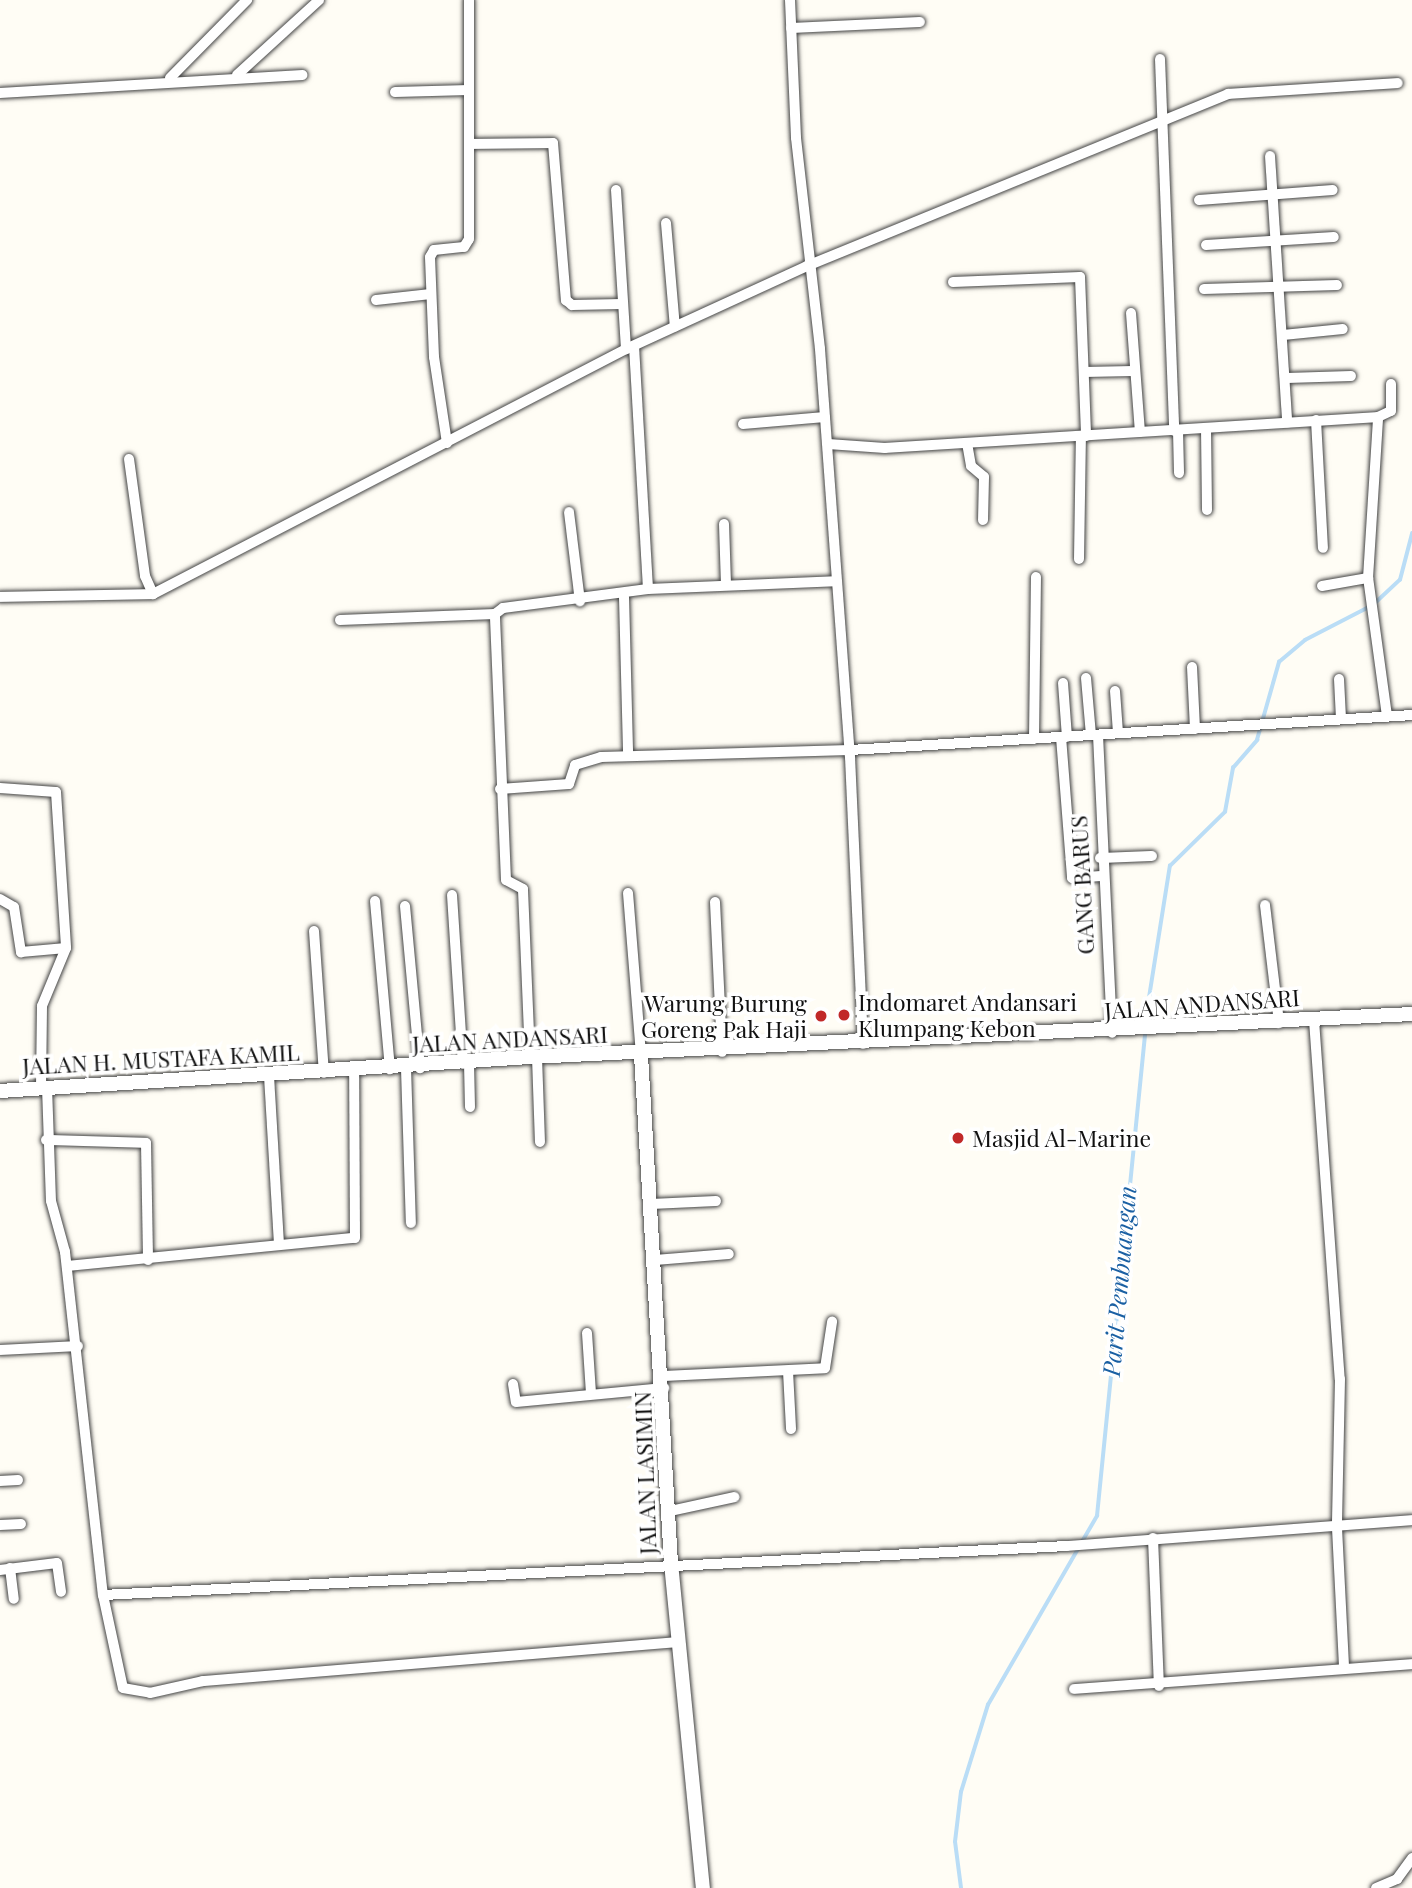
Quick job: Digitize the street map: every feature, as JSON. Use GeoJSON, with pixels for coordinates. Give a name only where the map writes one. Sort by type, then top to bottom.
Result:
{"type":"FeatureCollection","features":[{"type":"Feature","properties":{"kind":"street"},"geometry":{"type":"LineString","coordinates":[[170,78],[247,0]]}},
{"type":"Feature","properties":{"kind":"street"},"geometry":{"type":"LineString","coordinates":[[236,75],[319,0]]}},
{"type":"Feature","properties":{"kind":"street"},"geometry":{"type":"LineString","coordinates":[[447,443],[431,294],[430,253],[464,247],[469,239],[469,0]]}},
{"type":"Feature","properties":{"kind":"street"},"geometry":{"type":"LineString","coordinates":[[790,0],[807,266],[828,444],[835,581],[850,750],[863,1044]]}},
{"type":"Feature","properties":{"kind":"street"},"geometry":{"type":"LineString","coordinates":[[791,27],[920,22]]}},
{"type":"Feature","properties":{"kind":"street"},"geometry":{"type":"LineString","coordinates":[[1160,59],[1166,128],[1179,472]]}},
{"type":"Feature","properties":{"kind":"street"},"geometry":{"type":"LineString","coordinates":[[0,93],[170,78],[302,75]]}},
{"type":"Feature","properties":{"kind":"street"},"geometry":{"type":"LineString","coordinates":[[0,597],[153,594],[630,347],[807,266],[1166,128],[1228,94],[1398,83]]}},
{"type":"Feature","properties":{"kind":"street"},"geometry":{"type":"LineString","coordinates":[[396,92],[469,90]]}},
{"type":"Feature","properties":{"kind":"street"},"geometry":{"type":"LineString","coordinates":[[470,144],[553,143],[566,300],[572,305],[622,304]]}},
{"type":"Feature","properties":{"kind":"street"},"geometry":{"type":"LineString","coordinates":[[1270,156],[1287,378],[1287,422]]}},
{"type":"Feature","properties":{"kind":"street"},"geometry":{"type":"LineString","coordinates":[[616,190],[622,304],[630,347],[648,589]]}},
{"type":"Feature","properties":{"kind":"street"},"geometry":{"type":"LineString","coordinates":[[1199,200],[1333,190]]}},
{"type":"Feature","properties":{"kind":"street"},"geometry":{"type":"LineString","coordinates":[[666,223],[675,327]]}},
{"type":"Feature","properties":{"kind":"street"},"geometry":{"type":"LineString","coordinates":[[1206,245],[1275,243],[1334,237]]}},
{"type":"Feature","properties":{"kind":"street"},"geometry":{"type":"LineString","coordinates":[[953,282],[1080,277],[1084,372],[1079,559]]}},
{"type":"Feature","properties":{"kind":"street"},"geometry":{"type":"LineString","coordinates":[[1204,289],[1337,285]]}},
{"type":"Feature","properties":{"kind":"street"},"geometry":{"type":"LineString","coordinates":[[376,300],[431,294]]}},
{"type":"Feature","properties":{"kind":"street"},"geometry":{"type":"LineString","coordinates":[[1131,313],[1133,371],[1140,432]]}},
{"type":"Feature","properties":{"kind":"street"},"geometry":{"type":"LineString","coordinates":[[1283,335],[1343,329]]}},
{"type":"Feature","properties":{"kind":"street"},"geometry":{"type":"LineString","coordinates":[[1084,372],[1133,371]]}},
{"type":"Feature","properties":{"kind":"street"},"geometry":{"type":"LineString","coordinates":[[1287,378],[1351,376]]}},
{"type":"Feature","properties":{"kind":"street"},"geometry":{"type":"LineString","coordinates":[[828,444],[842,449],[967,443],[1378,417],[1391,411],[1391,384]]}},
{"type":"Feature","properties":{"kind":"street"},"geometry":{"type":"LineString","coordinates":[[743,424],[825,417]]}},
{"type":"Feature","properties":{"kind":"street"},"geometry":{"type":"LineString","coordinates":[[1378,417],[1368,578],[1376,604],[1387,716]]}},
{"type":"Feature","properties":{"kind":"street"},"geometry":{"type":"LineString","coordinates":[[1316,420],[1324,548]]}},
{"type":"Feature","properties":{"kind":"street"},"geometry":{"type":"LineString","coordinates":[[1206,428],[1207,510]]}},
{"type":"Feature","properties":{"kind":"street"},"geometry":{"type":"LineString","coordinates":[[967,443],[971,466],[984,477],[983,520]]}},
{"type":"Feature","properties":{"kind":"street"},"geometry":{"type":"LineString","coordinates":[[129,459],[145,576],[153,594]]}},
{"type":"Feature","properties":{"kind":"street"},"geometry":{"type":"LineString","coordinates":[[569,512],[580,601]]}},
{"type":"Feature","properties":{"kind":"street"},"geometry":{"type":"LineString","coordinates":[[724,524],[726,585]]}},
{"type":"Feature","properties":{"kind":"street"},"geometry":{"type":"LineString","coordinates":[[1034,739],[1036,577]]}},
{"type":"Feature","properties":{"kind":"street"},"geometry":{"type":"LineString","coordinates":[[1322,586],[1368,578]]}},
{"type":"Feature","properties":{"kind":"street"},"geometry":{"type":"LineString","coordinates":[[340,620],[495,614],[503,608],[624,597],[648,589],[835,581]]}},
{"type":"Feature","properties":{"kind":"street"},"geometry":{"type":"LineString","coordinates":[[624,597],[628,755]]}},
{"type":"Feature","properties":{"kind":"street"},"geometry":{"type":"LineString","coordinates":[[495,614],[499,789],[506,880],[523,889],[540,1142]]}},
{"type":"Feature","properties":{"kind":"street"},"geometry":{"type":"LineString","coordinates":[[1192,667],[1195,729]]}},
{"type":"Feature","properties":{"kind":"street","name":"GANG BARUS"},"geometry":{"type":"LineString","coordinates":[[1086,678],[1095,735],[1112,1033]]}},
{"type":"Feature","properties":{"kind":"street"},"geometry":{"type":"LineString","coordinates":[[1339,679],[1341,719]]}},
{"type":"Feature","properties":{"kind":"street"},"geometry":{"type":"LineString","coordinates":[[1063,683],[1072,878],[1101,876]]}},
{"type":"Feature","properties":{"kind":"street"},"geometry":{"type":"LineString","coordinates":[[1115,691],[1118,733]]}},
{"type":"Feature","properties":{"kind":"street"},"geometry":{"type":"LineString","coordinates":[[499,789],[569,783],[575,765],[628,755],[850,750],[1412,715]]}},
{"type":"Feature","properties":{"kind":"street"},"geometry":{"type":"LineString","coordinates":[[0,788],[56,792],[66,948],[42,1006],[46,1140],[78,1346],[103,1595],[120,1682],[132,1694],[203,1681],[679,1642]]}},
{"type":"Feature","properties":{"kind":"street"},"geometry":{"type":"LineString","coordinates":[[1100,858],[1152,856]]}},
{"type":"Feature","properties":{"kind":"street"},"geometry":{"type":"LineString","coordinates":[[628,893],[641,1055]]}},
{"type":"Feature","properties":{"kind":"street"},"geometry":{"type":"LineString","coordinates":[[452,895],[470,1107]]}},
{"type":"Feature","properties":{"kind":"street"},"geometry":{"type":"LineString","coordinates":[[0,899],[15,907],[20,952],[66,948]]}},
{"type":"Feature","properties":{"kind":"street"},"geometry":{"type":"LineString","coordinates":[[375,901],[390,1069]]}},
{"type":"Feature","properties":{"kind":"street"},"geometry":{"type":"LineString","coordinates":[[715,902],[722,1052]]}},
{"type":"Feature","properties":{"kind":"street"},"geometry":{"type":"LineString","coordinates":[[1265,905],[1279,1023]]}},
{"type":"Feature","properties":{"kind":"street"},"geometry":{"type":"LineString","coordinates":[[405,906],[413,1068],[411,1223]]}},
{"type":"Feature","properties":{"kind":"street"},"geometry":{"type":"LineString","coordinates":[[314,931],[324,1073]]}},
{"type":"Feature","properties":{"kind":"street","name":"JALAN ANDANSARI"},"geometry":{"type":"LineString","coordinates":[[324,1073],[534,1057],[722,1052],[1112,1033],[1412,1014]]}},
{"type":"Feature","properties":{"kind":"street"},"geometry":{"type":"LineString","coordinates":[[1314,1020],[1340,1378],[1337,1528],[1344,1667]]}},
{"type":"Feature","properties":{"kind":"street","name":"JALAN LASIMIN"},"geometry":{"type":"LineString","coordinates":[[641,1055],[664,1382],[671,1563],[703,1888]]}},
{"type":"Feature","properties":{"kind":"street"},"geometry":{"type":"LineString","coordinates":[[67,1266],[148,1259],[279,1242],[346,1240],[358,1230],[354,1071]]}},
{"type":"Feature","properties":{"kind":"street","name":"JALAN H. MUSTAFA KAMIL"},"geometry":{"type":"LineString","coordinates":[[0,1091],[324,1073]]}},
{"type":"Feature","properties":{"kind":"street"},"geometry":{"type":"LineString","coordinates":[[269,1076],[279,1242]]}},
{"type":"Feature","properties":{"kind":"street"},"geometry":{"type":"LineString","coordinates":[[46,1140],[146,1143],[148,1259]]}},
{"type":"Feature","properties":{"kind":"street"},"geometry":{"type":"LineString","coordinates":[[651,1204],[716,1201]]}},
{"type":"Feature","properties":{"kind":"street"},"geometry":{"type":"LineString","coordinates":[[655,1260],[729,1254]]}},
{"type":"Feature","properties":{"kind":"street"},"geometry":{"type":"LineString","coordinates":[[513,1384],[516,1402],[830,1364],[832,1322]]}},
{"type":"Feature","properties":{"kind":"street"},"geometry":{"type":"LineString","coordinates":[[587,1334],[591,1394]]}},
{"type":"Feature","properties":{"kind":"street"},"geometry":{"type":"LineString","coordinates":[[0,1350],[78,1346]]}},
{"type":"Feature","properties":{"kind":"street"},"geometry":{"type":"LineString","coordinates":[[788,1371],[791,1429]]}},
{"type":"Feature","properties":{"kind":"street"},"geometry":{"type":"LineString","coordinates":[[0,1481],[18,1480]]}},
{"type":"Feature","properties":{"kind":"street"},"geometry":{"type":"LineString","coordinates":[[670,1511],[735,1497]]}},
{"type":"Feature","properties":{"kind":"street"},"geometry":{"type":"LineString","coordinates":[[103,1595],[671,1563],[1067,1546],[1153,1538],[1337,1528],[1412,1520]]}},
{"type":"Feature","properties":{"kind":"street"},"geometry":{"type":"LineString","coordinates":[[0,1525],[20,1524]]}},
{"type":"Feature","properties":{"kind":"street"},"geometry":{"type":"LineString","coordinates":[[1153,1538],[1159,1686]]}},
{"type":"Feature","properties":{"kind":"street"},"geometry":{"type":"LineString","coordinates":[[14,1599],[5,1569],[57,1563],[61,1592]]}},
{"type":"Feature","properties":{"kind":"street"},"geometry":{"type":"LineString","coordinates":[[1074,1689],[1159,1686],[1344,1667],[1412,1664]]}},
{"type":"Feature","properties":{"kind":"street"},"geometry":{"type":"LineString","coordinates":[[1376,1888],[1397,1879],[1412,1857]]}},
{"type":"Feature","properties":{"kind":"waterway","name":"Parit Pembuangan"},"geometry":{"type":"LineString","coordinates":[[1375,603],[1400,580],[1412,534]]}},
{"type":"Feature","properties":{"kind":"waterway","name":"Parit Pembuangan"},"geometry":{"type":"LineString","coordinates":[[1145,1023],[1170,866],[1225,812],[1233,768],[1257,740],[1279,662],[1305,640],[1369,607]]}},
{"type":"Feature","properties":{"kind":"waterway","name":"Parit Pembuangan"},"geometry":{"type":"LineString","coordinates":[[1082,1542],[1097,1516],[1145,1031]]}},
{"type":"Feature","properties":{"kind":"waterway","name":"Parit Pembuangan"},"geometry":{"type":"LineString","coordinates":[[961,1888],[955,1842],[961,1792],[988,1705],[1078,1549]]}},
{"type":"Feature","properties":{"kind":"place","name":"Indomaret Andansari Klumpang Kebon"},"geometry":{"type":"Point","coordinates":[844,1015]}},
{"type":"Feature","properties":{"kind":"place","name":"Warung Burung Goreng Pak Haji"},"geometry":{"type":"Point","coordinates":[821,1016]}},
{"type":"Feature","properties":{"kind":"place","name":"Masjid Al-Marine"},"geometry":{"type":"Point","coordinates":[958,1138]}}]}
